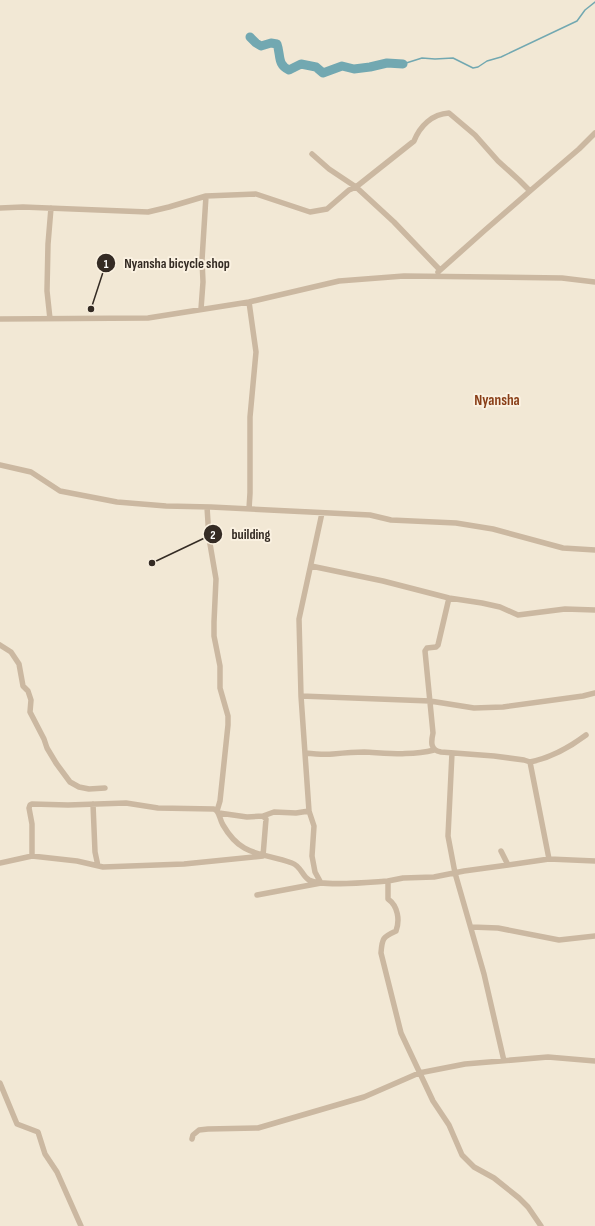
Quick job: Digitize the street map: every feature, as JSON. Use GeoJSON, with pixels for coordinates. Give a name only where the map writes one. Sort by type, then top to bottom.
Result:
{"type":"FeatureCollection","features":[{"type":"Feature","properties":{"kind":"street"},"geometry":{"type":"LineString","coordinates":[[0,208],[23,207],[148,212],[206,196],[256,194],[310,212],[327,209],[349,190],[356,188],[414,141],[417,132],[425,123],[441,113],[449,113],[475,135],[498,161],[530,192]]}},
{"type":"Feature","properties":{"kind":"street"},"geometry":{"type":"LineString","coordinates":[[433,276],[580,149],[595,134]]}},
{"type":"Feature","properties":{"kind":"street"},"geometry":{"type":"LineString","coordinates":[[312,154],[329,169],[356,188],[394,222],[440,270]]}},
{"type":"Feature","properties":{"kind":"street"},"geometry":{"type":"LineString","coordinates":[[201,309],[206,196]]}},
{"type":"Feature","properties":{"kind":"street"},"geometry":{"type":"LineString","coordinates":[[50,319],[47,291],[48,244],[51,208]]}},
{"type":"Feature","properties":{"kind":"street"},"geometry":{"type":"LineString","coordinates":[[0,319],[148,318],[249,302],[339,281],[404,276],[562,278],[595,282]]}},
{"type":"Feature","properties":{"kind":"street"},"geometry":{"type":"LineString","coordinates":[[248,509],[250,493],[250,421],[256,352],[249,302]]}},
{"type":"Feature","properties":{"kind":"street"},"geometry":{"type":"LineString","coordinates":[[0,465],[31,472],[60,491],[117,502],[166,506],[370,515],[391,520],[456,523],[493,529],[563,548],[595,550]]}},
{"type":"Feature","properties":{"kind":"street"},"geometry":{"type":"LineString","coordinates":[[207,507],[208,538],[216,579],[214,636],[220,666],[220,688],[228,716],[218,812],[222,824],[238,843],[253,853],[297,865],[305,877],[310,880],[321,883],[336,884],[388,881],[403,878],[434,877],[508,864],[549,859],[595,861]]}},
{"type":"Feature","properties":{"kind":"street"},"geometry":{"type":"LineString","coordinates":[[321,883],[315,872],[313,862],[314,826],[309,811],[301,696],[299,619],[312,566],[322,513]]}},
{"type":"Feature","properties":{"kind":"street"},"geometry":{"type":"LineString","coordinates":[[312,566],[382,581],[449,598],[500,607],[518,614],[565,609],[595,610]]}},
{"type":"Feature","properties":{"kind":"street"},"geometry":{"type":"LineString","coordinates":[[434,750],[431,740],[430,701],[424,651],[427,648],[436,647],[438,645],[449,598]]}},
{"type":"Feature","properties":{"kind":"street"},"geometry":{"type":"LineString","coordinates":[[0,645],[11,652],[19,664],[23,686],[28,691],[30,712],[44,738],[47,748],[56,763],[70,782],[79,787],[89,789],[105,788]]}},
{"type":"Feature","properties":{"kind":"street"},"geometry":{"type":"LineString","coordinates":[[301,696],[430,701],[474,708],[503,707],[595,693]]}},
{"type":"Feature","properties":{"kind":"street"},"geometry":{"type":"LineString","coordinates":[[305,753],[333,754],[363,752],[391,754],[424,753],[434,750],[441,752],[498,756],[530,762],[547,758],[586,735]]}},
{"type":"Feature","properties":{"kind":"street"},"geometry":{"type":"LineString","coordinates":[[452,753],[448,836],[455,873],[484,974],[504,1061]]}},
{"type":"Feature","properties":{"kind":"street"},"geometry":{"type":"LineString","coordinates":[[530,762],[549,859]]}},
{"type":"Feature","properties":{"kind":"street"},"geometry":{"type":"LineString","coordinates":[[32,856],[32,824],[29,808],[30,805],[126,803],[158,808],[214,809],[218,812],[247,817],[263,816],[274,812],[296,813],[309,811]]}},
{"type":"Feature","properties":{"kind":"street"},"geometry":{"type":"LineString","coordinates":[[93,804],[95,852],[98,866]]}},
{"type":"Feature","properties":{"kind":"street"},"geometry":{"type":"LineString","coordinates":[[263,816],[266,819],[263,856]]}},
{"type":"Feature","properties":{"kind":"street"},"geometry":{"type":"LineString","coordinates":[[501,851],[508,864]]}},
{"type":"Feature","properties":{"kind":"street"},"geometry":{"type":"LineString","coordinates":[[0,863],[32,856],[77,861],[103,867],[184,864],[263,856]]}},
{"type":"Feature","properties":{"kind":"street"},"geometry":{"type":"LineString","coordinates":[[388,881],[388,899],[394,904],[398,925],[396,931],[384,938],[381,953],[401,1033],[419,1073],[433,1101],[449,1125],[462,1155],[474,1167],[494,1178],[519,1198],[528,1207],[541,1226]]}},
{"type":"Feature","properties":{"kind":"street"},"geometry":{"type":"LineString","coordinates":[[257,895],[321,883]]}},
{"type":"Feature","properties":{"kind":"street"},"geometry":{"type":"LineString","coordinates":[[472,928],[498,928],[559,940],[595,936]]}},
{"type":"Feature","properties":{"kind":"street"},"geometry":{"type":"LineString","coordinates":[[192,1139],[193,1135],[199,1130],[258,1128],[364,1097],[419,1073],[465,1064],[548,1057],[595,1061]]}},
{"type":"Feature","properties":{"kind":"street"},"geometry":{"type":"LineString","coordinates":[[0,1083],[17,1124],[38,1132],[45,1154],[57,1172],[81,1226]]}},
{"type":"Feature","properties":{"kind":"waterway"},"geometry":{"type":"LineString","coordinates":[[403,64],[422,58],[453,58],[473,68],[478,67],[487,61],[501,57],[577,21],[585,10],[595,2]]}},
{"type":"Feature","properties":{"kind":"waterway"},"geometry":{"type":"LineString","coordinates":[[250,37],[261,46],[271,43],[277,44],[281,62],[285,68],[289,70],[301,64],[316,67],[323,73],[342,66],[354,69],[387,63],[403,64]]}},
{"type":"Feature","properties":{"kind":"place","name":"Nyansha bicycle shop"},"geometry":{"type":"Point","coordinates":[91,309]}},
{"type":"Feature","properties":{"kind":"place","name":"building"},"geometry":{"type":"Point","coordinates":[152,563]}},
{"type":"Feature","properties":{"kind":"district","name":"Nyansha"},"geometry":{"type":"Point","coordinates":[497,400]}}]}
